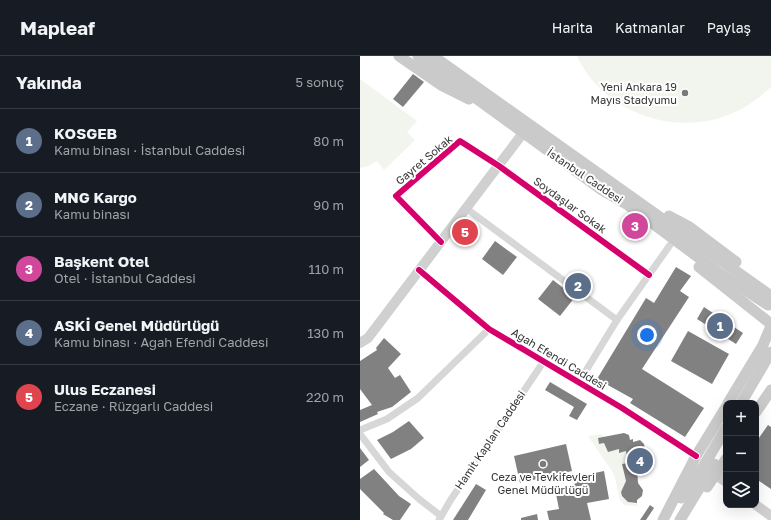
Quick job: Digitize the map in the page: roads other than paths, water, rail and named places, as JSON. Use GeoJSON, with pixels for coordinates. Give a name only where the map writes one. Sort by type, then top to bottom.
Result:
{"type":"FeatureCollection","features":[{"type":"Feature","properties":{"kind":"main road","name":"İstanbul Caddesi"},"geometry":{"type":"LineString","coordinates":[[399,56],[441,85],[503,111]]}},
{"type":"Feature","properties":{"kind":"main road","name":"İstanbul Caddesi"},"geometry":{"type":"LineString","coordinates":[[418,56],[503,111],[630,201],[718,272],[769,301]]}},
{"type":"Feature","properties":{"kind":"main road","name":"İstanbul Caddesi"},"geometry":{"type":"LineString","coordinates":[[433,56],[503,111]]}},
{"type":"Feature","properties":{"kind":"main road","name":"İstanbul Caddesi"},"geometry":{"type":"LineString","coordinates":[[446,56],[503,111],[523,133],[602,190],[630,201]]}},
{"type":"Feature","properties":{"kind":"main road"},"geometry":{"type":"LineString","coordinates":[[630,201],[670,245],[771,325],[764,345],[730,400]]}},
{"type":"Feature","properties":{"kind":"main road"},"geometry":{"type":"LineString","coordinates":[[630,201],[688,226],[771,288]]}},
{"type":"Feature","properties":{"kind":"main road"},"geometry":{"type":"LineString","coordinates":[[743,400],[771,352]]}},
{"type":"Feature","properties":{"kind":"main road"},"geometry":{"type":"LineString","coordinates":[[751,400],[771,366]]}},
{"type":"Feature","properties":{"kind":"main road"},"geometry":{"type":"LineString","coordinates":[[759,408],[771,390]]}},
{"type":"Feature","properties":{"kind":"main road"},"geometry":{"type":"LineString","coordinates":[[664,520],[696,456],[723,412]]}},
{"type":"Feature","properties":{"kind":"main road"},"geometry":{"type":"LineString","coordinates":[[710,471],[723,436]]}},
{"type":"Feature","properties":{"kind":"main road"},"geometry":{"type":"LineString","coordinates":[[682,520],[723,447]]}},
{"type":"Feature","properties":{"kind":"main road"},"geometry":{"type":"LineString","coordinates":[[664,520],[710,471],[723,461]]}},
{"type":"Feature","properties":{"kind":"street"},"geometry":{"type":"LineString","coordinates":[[360,343],[368,338],[523,133]]}},
{"type":"Feature","properties":{"kind":"street","name":"Gayret Sokak"},"geometry":{"type":"LineString","coordinates":[[441,242],[396,196],[460,141],[499,166]]}},
{"type":"Feature","properties":{"kind":"street","name":"Soydaşlar Sokak"},"geometry":{"type":"LineString","coordinates":[[499,166],[649,275]]}},
{"type":"Feature","properties":{"kind":"street"},"geometry":{"type":"LineString","coordinates":[[467,209],[617,320]]}},
{"type":"Feature","properties":{"kind":"street"},"geometry":{"type":"LineString","coordinates":[[579,382],[617,320],[670,245]]}},
{"type":"Feature","properties":{"kind":"street","name":"Agah Efendi Caddesi"},"geometry":{"type":"LineString","coordinates":[[419,270],[489,329],[684,446],[696,456]]}},
{"type":"Feature","properties":{"kind":"street"},"geometry":{"type":"LineString","coordinates":[[360,430],[387,419],[418,398],[448,371],[489,329]]}},
{"type":"Feature","properties":{"kind":"street","name":"Hamit Kaplan Caddesi"},"geometry":{"type":"LineString","coordinates":[[440,518],[453,495],[544,361]]}},
{"type":"Feature","properties":{"kind":"street"},"geometry":{"type":"LineString","coordinates":[[360,434],[389,472],[440,518]]}},
{"type":"Feature","properties":{"kind":"street"},"geometry":{"type":"LineString","coordinates":[[710,471],[723,480]]}},
{"type":"Feature","properties":{"kind":"street"},"geometry":{"type":"LineString","coordinates":[[759,507],[771,516]]}},
{"type":"Feature","properties":{"kind":"place","name":"Yeni Ankara 19 Mayıs Stadyumu"},"geometry":{"type":"Point","coordinates":[685,93]}},
{"type":"Feature","properties":{"kind":"place","name":"Başkent Otel"},"geometry":{"type":"Point","coordinates":[635,226]}},
{"type":"Feature","properties":{"kind":"place","name":"Ulus Eczanesi"},"geometry":{"type":"Point","coordinates":[465,232]}},
{"type":"Feature","properties":{"kind":"place","name":"MNG Kargo"},"geometry":{"type":"Point","coordinates":[578,286]}},
{"type":"Feature","properties":{"kind":"place","name":"KOSGEB"},"geometry":{"type":"Point","coordinates":[720,326]}},
{"type":"Feature","properties":{"kind":"place","name":"ASKİ Genel Müdürlüğü"},"geometry":{"type":"Point","coordinates":[640,461]}},
{"type":"Feature","properties":{"kind":"place","name":"Ceza ve Tevkifevleri Genel Müdürlüğü"},"geometry":{"type":"Point","coordinates":[543,464]}}]}
